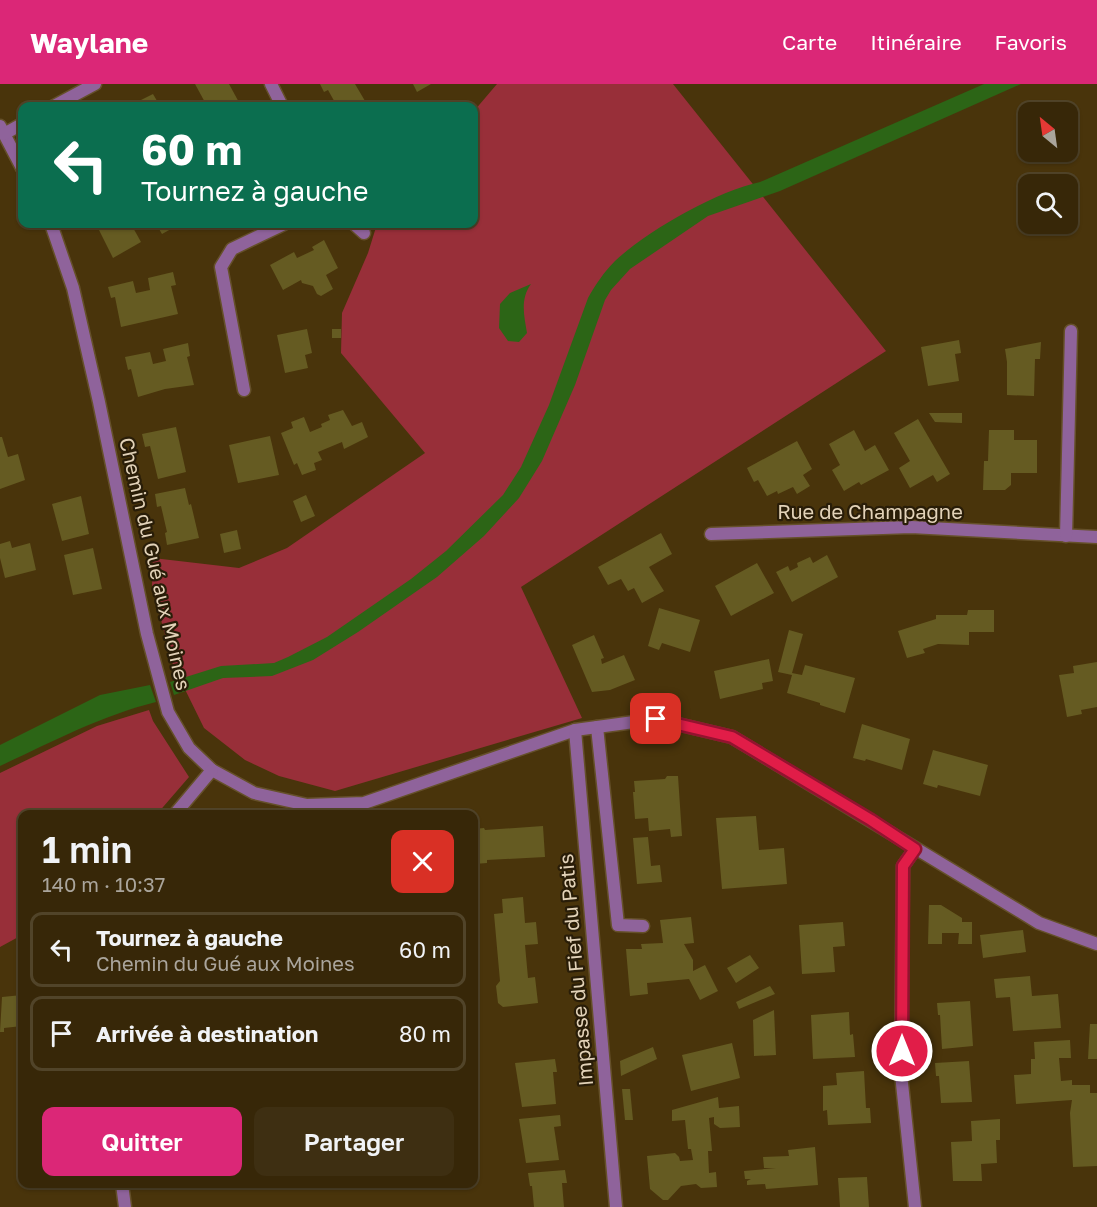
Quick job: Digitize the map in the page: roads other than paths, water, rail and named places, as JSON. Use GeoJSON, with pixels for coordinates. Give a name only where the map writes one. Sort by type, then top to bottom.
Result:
{"type":"FeatureCollection","features":[{"type":"Feature","properties":{"kind":"street"},"geometry":{"type":"LineString","coordinates":[[61,102],[95,84]]}},
{"type":"Feature","properties":{"kind":"street"},"geometry":{"type":"LineString","coordinates":[[271,84],[280,102]]}},
{"type":"Feature","properties":{"kind":"street"},"geometry":{"type":"LineString","coordinates":[[18,125],[2,130],[18,160]]}},
{"type":"Feature","properties":{"kind":"street","name":"Chemin du Gué aux Moines"},"geometry":{"type":"LineString","coordinates":[[52,228],[73,288],[143,614],[168,712],[189,748],[212,770],[254,793],[307,805],[364,803],[575,730],[656,719],[732,737],[1039,923],[1097,944]]}},
{"type":"Feature","properties":{"kind":"street"},"geometry":{"type":"LineString","coordinates":[[244,390],[220,267],[232,249],[276,228]]}},
{"type":"Feature","properties":{"kind":"street"},"geometry":{"type":"LineString","coordinates":[[358,228],[364,233]]}},
{"type":"Feature","properties":{"kind":"street"},"geometry":{"type":"LineString","coordinates":[[1066,536],[1071,331]]}},
{"type":"Feature","properties":{"kind":"street","name":"Rue de Champagne"},"geometry":{"type":"LineString","coordinates":[[711,534],[911,527],[1097,537]]}},
{"type":"Feature","properties":{"kind":"street"},"geometry":{"type":"LineString","coordinates":[[597,727],[618,925],[643,926]]}},
{"type":"Feature","properties":{"kind":"street","name":"Impasse du Fief du Patis"},"geometry":{"type":"LineString","coordinates":[[575,730],[616,1207]]}},
{"type":"Feature","properties":{"kind":"street"},"geometry":{"type":"LineString","coordinates":[[178,810],[212,770]]}},
{"type":"Feature","properties":{"kind":"street"},"geometry":{"type":"LineString","coordinates":[[915,849],[903,866],[901,1074],[915,1207]]}},
{"type":"Feature","properties":{"kind":"street"},"geometry":{"type":"LineString","coordinates":[[123,1188],[125,1207]]}}]}
